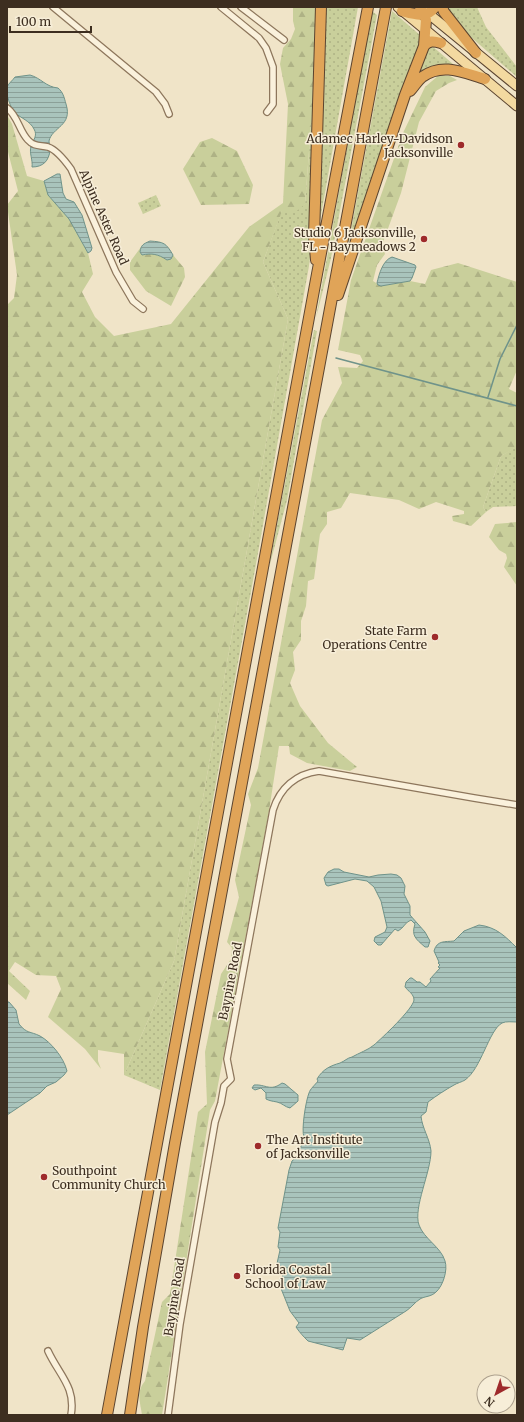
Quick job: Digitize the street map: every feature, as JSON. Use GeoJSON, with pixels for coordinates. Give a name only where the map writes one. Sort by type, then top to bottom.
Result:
{"type":"FeatureCollection","features":[{"type":"Feature","properties":{"kind":"highway"},"geometry":{"type":"LineString","coordinates":[[317,274],[314,236],[321,7]]}},
{"type":"Feature","properties":{"kind":"highway"},"geometry":{"type":"LineString","coordinates":[[130,1415],[143,1327],[177,1135],[386,7]]}},
{"type":"Feature","properties":{"kind":"highway"},"geometry":{"type":"LineString","coordinates":[[442,7],[444,12],[476,53]]}},
{"type":"Feature","properties":{"kind":"highway"},"geometry":{"type":"LineString","coordinates":[[327,327],[405,95],[424,46],[426,10],[415,15],[400,9]]}},
{"type":"Feature","properties":{"kind":"highway"},"geometry":{"type":"LineString","coordinates":[[106,1415],[317,274],[367,12]]}},
{"type":"Feature","properties":{"kind":"highway"},"geometry":{"type":"LineString","coordinates":[[424,46],[432,41],[441,43]]}},
{"type":"Feature","properties":{"kind":"highway"},"geometry":{"type":"LineString","coordinates":[[405,95],[423,76],[438,70],[453,69],[485,79]]}},
{"type":"Feature","properties":{"kind":"main road"},"geometry":{"type":"LineString","coordinates":[[400,9],[517,106]]}},
{"type":"Feature","properties":{"kind":"main road"},"geometry":{"type":"LineString","coordinates":[[426,10],[517,86]]}},
{"type":"Feature","properties":{"kind":"street"},"geometry":{"type":"LineString","coordinates":[[53,7],[156,92],[165,104],[169,114]]}},
{"type":"Feature","properties":{"kind":"street"},"geometry":{"type":"LineString","coordinates":[[221,7],[259,38],[266,48],[273,66],[272,104],[267,112]]}},
{"type":"Feature","properties":{"kind":"street"},"geometry":{"type":"LineString","coordinates":[[241,7],[284,40]]}},
{"type":"Feature","properties":{"kind":"street","name":"Alpine Aster Road"},"geometry":{"type":"LineString","coordinates":[[7,108],[27,139],[32,144],[48,147],[68,166],[116,272],[133,301],[143,309]]}},
{"type":"Feature","properties":{"kind":"street","name":"Baypine Road"},"geometry":{"type":"LineString","coordinates":[[168,1415],[180,1322],[206,1172],[215,1122],[221,1103],[224,1086],[231,1079],[227,1059],[273,810],[278,796],[288,784],[300,776],[313,772],[326,771],[517,805]]}},
{"type":"Feature","properties":{"kind":"street"},"geometry":{"type":"LineString","coordinates":[[48,1351],[71,1391],[73,1398],[71,1415]]}},
{"type":"Feature","properties":{"kind":"green space"},"geometry":{"type":"Polygon","coordinates":[[[293,7],[316,7],[314,122],[311,125],[305,204],[298,210],[289,213],[282,211],[263,262],[288,319],[174,961],[124,1075],[124,1054],[98,1050],[98,1061],[101,1069],[85,1049],[48,1017],[61,989],[56,976],[36,975],[15,962],[9,971],[30,991],[26,1000],[7,983],[7,305],[14,298],[17,275],[7,205],[18,191],[7,148],[7,115],[12,124],[27,176],[44,181],[48,195],[69,219],[88,253],[93,274],[82,292],[95,317],[114,336],[171,324],[249,227],[283,203],[288,104],[280,64],[283,48],[291,39],[295,29],[293,21],[293,7]]]}},
{"type":"Feature","properties":{"kind":"green space"},"geometry":{"type":"Polygon","coordinates":[[[323,7],[358,7],[316,243],[323,7]]]}},
{"type":"Feature","properties":{"kind":"green space"},"geometry":{"type":"Polygon","coordinates":[[[445,7],[477,7],[486,27],[517,67],[517,77],[465,32],[445,7]]]}},
{"type":"Feature","properties":{"kind":"green space"},"geometry":{"type":"Polygon","coordinates":[[[372,11],[377,15],[331,258],[316,318],[372,11]]]}},
{"type":"Feature","properties":{"kind":"green space"},"geometry":{"type":"Polygon","coordinates":[[[392,11],[421,36],[421,38],[351,241],[349,241],[392,11]]]}},
{"type":"Feature","properties":{"kind":"green space"},"geometry":{"type":"Polygon","coordinates":[[[431,45],[453,64],[453,66],[419,75],[428,47],[431,45]]]}},
{"type":"Feature","properties":{"kind":"green space"},"geometry":{"type":"Polygon","coordinates":[[[439,75],[450,76],[457,80],[436,91],[419,122],[401,193],[382,245],[385,254],[377,265],[373,281],[381,286],[410,281],[425,284],[431,270],[458,263],[517,282],[517,370],[509,389],[517,393],[517,447],[501,456],[483,507],[486,512],[471,526],[453,521],[452,516],[464,514],[464,511],[436,502],[419,509],[399,500],[350,493],[341,508],[327,512],[327,524],[320,534],[314,579],[308,581],[306,606],[301,621],[301,640],[293,652],[295,670],[290,683],[300,706],[328,743],[357,767],[350,771],[307,763],[290,754],[289,746],[279,746],[269,811],[215,1101],[210,1110],[162,1415],[142,1415],[140,1389],[145,1381],[162,1302],[170,1294],[198,1112],[207,1104],[205,1052],[221,974],[231,959],[232,948],[227,942],[239,897],[235,880],[251,805],[248,794],[258,768],[322,420],[342,383],[338,367],[357,368],[363,361],[360,355],[338,350],[351,280],[403,133],[425,87],[439,75]]]}},
{"type":"Feature","properties":{"kind":"green space"},"geometry":{"type":"Polygon","coordinates":[[[314,122],[312,240],[309,266],[160,1090],[124,1075],[174,961],[288,319],[263,262],[282,210],[305,204],[311,125],[314,122]]]}},
{"type":"Feature","properties":{"kind":"green space"},"geometry":{"type":"Polygon","coordinates":[[[212,138],[237,151],[253,185],[249,204],[201,205],[183,169],[200,142],[212,138]]]}},
{"type":"Feature","properties":{"kind":"green space"},"geometry":{"type":"Polygon","coordinates":[[[156,195],[161,206],[143,214],[138,203],[156,195]]]}},
{"type":"Feature","properties":{"kind":"green space"},"geometry":{"type":"Polygon","coordinates":[[[141,247],[140,252],[142,255],[155,254],[167,260],[171,259],[173,255],[184,268],[185,277],[171,306],[146,291],[130,270],[130,262],[141,247]]]}},
{"type":"Feature","properties":{"kind":"green space"},"geometry":{"type":"Polygon","coordinates":[[[314,330],[317,331],[287,500],[269,568],[314,330]]]}},
{"type":"Feature","properties":{"kind":"green space"},"geometry":{"type":"Polygon","coordinates":[[[516,447],[517,506],[493,507],[486,512],[483,507],[501,456],[516,447]]]}},
{"type":"Feature","properties":{"kind":"green space"},"geometry":{"type":"Polygon","coordinates":[[[517,522],[517,586],[504,567],[507,558],[506,554],[499,550],[489,537],[495,524],[517,522]]]}},
{"type":"Feature","properties":{"kind":"water"},"geometry":{"type":"Polygon","coordinates":[[[30,75],[50,86],[58,88],[64,97],[67,111],[67,117],[64,122],[51,136],[49,141],[50,150],[47,160],[42,165],[36,167],[32,167],[31,154],[31,146],[35,136],[35,131],[30,124],[13,111],[7,93],[8,86],[15,77],[30,75]]]}},
{"type":"Feature","properties":{"kind":"water"},"geometry":{"type":"Polygon","coordinates":[[[57,174],[60,174],[63,193],[66,199],[74,202],[82,215],[92,248],[88,253],[69,219],[48,195],[44,181],[57,174]]]}},
{"type":"Feature","properties":{"kind":"water"},"geometry":{"type":"Polygon","coordinates":[[[150,241],[164,244],[173,255],[171,259],[167,260],[155,254],[142,255],[140,252],[142,246],[150,241]]]}},
{"type":"Feature","properties":{"kind":"water"},"geometry":{"type":"Polygon","coordinates":[[[392,257],[415,265],[416,267],[412,278],[410,281],[381,286],[378,285],[377,283],[382,268],[386,261],[392,257]]]}},
{"type":"Feature","properties":{"kind":"water"},"geometry":{"type":"Polygon","coordinates":[[[334,869],[369,877],[391,874],[397,875],[401,878],[405,886],[404,894],[410,906],[410,915],[425,932],[430,941],[428,947],[425,947],[415,937],[415,924],[411,920],[398,931],[395,929],[381,945],[378,945],[374,941],[375,937],[385,932],[387,927],[381,901],[374,887],[367,881],[355,879],[328,886],[326,885],[324,878],[328,872],[334,869]]]}},
{"type":"Feature","properties":{"kind":"water"},"geometry":{"type":"Polygon","coordinates":[[[479,925],[495,930],[517,948],[517,1022],[504,1022],[497,1027],[471,1075],[428,1102],[426,1112],[421,1116],[431,1151],[418,1209],[418,1218],[421,1230],[440,1251],[445,1261],[446,1269],[443,1282],[434,1294],[420,1299],[406,1311],[360,1340],[347,1338],[343,1350],[308,1341],[296,1327],[299,1323],[290,1311],[278,1281],[282,1279],[283,1273],[276,1268],[280,1250],[278,1247],[280,1232],[278,1228],[289,1170],[292,1161],[298,1156],[304,1137],[304,1115],[311,1088],[318,1081],[317,1079],[324,1070],[372,1047],[403,1016],[414,1000],[412,994],[405,987],[406,982],[412,978],[426,987],[431,981],[430,979],[440,968],[438,967],[440,965],[434,951],[435,947],[439,943],[454,941],[464,931],[479,925]]]}},
{"type":"Feature","properties":{"kind":"water"},"geometry":{"type":"Polygon","coordinates":[[[7,1002],[9,1002],[16,1010],[19,1024],[27,1031],[40,1036],[48,1042],[60,1056],[67,1071],[56,1082],[47,1086],[40,1093],[7,1115],[7,1002]]]}},
{"type":"Feature","properties":{"kind":"water"},"geometry":{"type":"Polygon","coordinates":[[[282,1083],[298,1095],[298,1101],[290,1108],[266,1099],[266,1093],[261,1088],[255,1090],[252,1088],[254,1085],[274,1087],[282,1083]]]}},
{"type":"Feature","properties":{"kind":"waterway"},"geometry":{"type":"LineString","coordinates":[[488,397],[500,359],[517,325]]}},
{"type":"Feature","properties":{"kind":"waterway"},"geometry":{"type":"LineString","coordinates":[[336,358],[517,406]]}},
{"type":"Feature","properties":{"kind":"place","name":"Adamec Harley-Davidson Jacksonville"},"geometry":{"type":"Point","coordinates":[461,145]}},
{"type":"Feature","properties":{"kind":"place","name":"Studio 6 Jacksonville, FL - Baymeadows 2"},"geometry":{"type":"Point","coordinates":[424,239]}},
{"type":"Feature","properties":{"kind":"place","name":"State Farm Operations Centre"},"geometry":{"type":"Point","coordinates":[435,637]}},
{"type":"Feature","properties":{"kind":"place","name":"The Art Institute of Jacksonville"},"geometry":{"type":"Point","coordinates":[258,1146]}},
{"type":"Feature","properties":{"kind":"place","name":"Southpoint Community Church"},"geometry":{"type":"Point","coordinates":[44,1177]}},
{"type":"Feature","properties":{"kind":"place","name":"Florida Coastal School of Law"},"geometry":{"type":"Point","coordinates":[237,1276]}}]}
